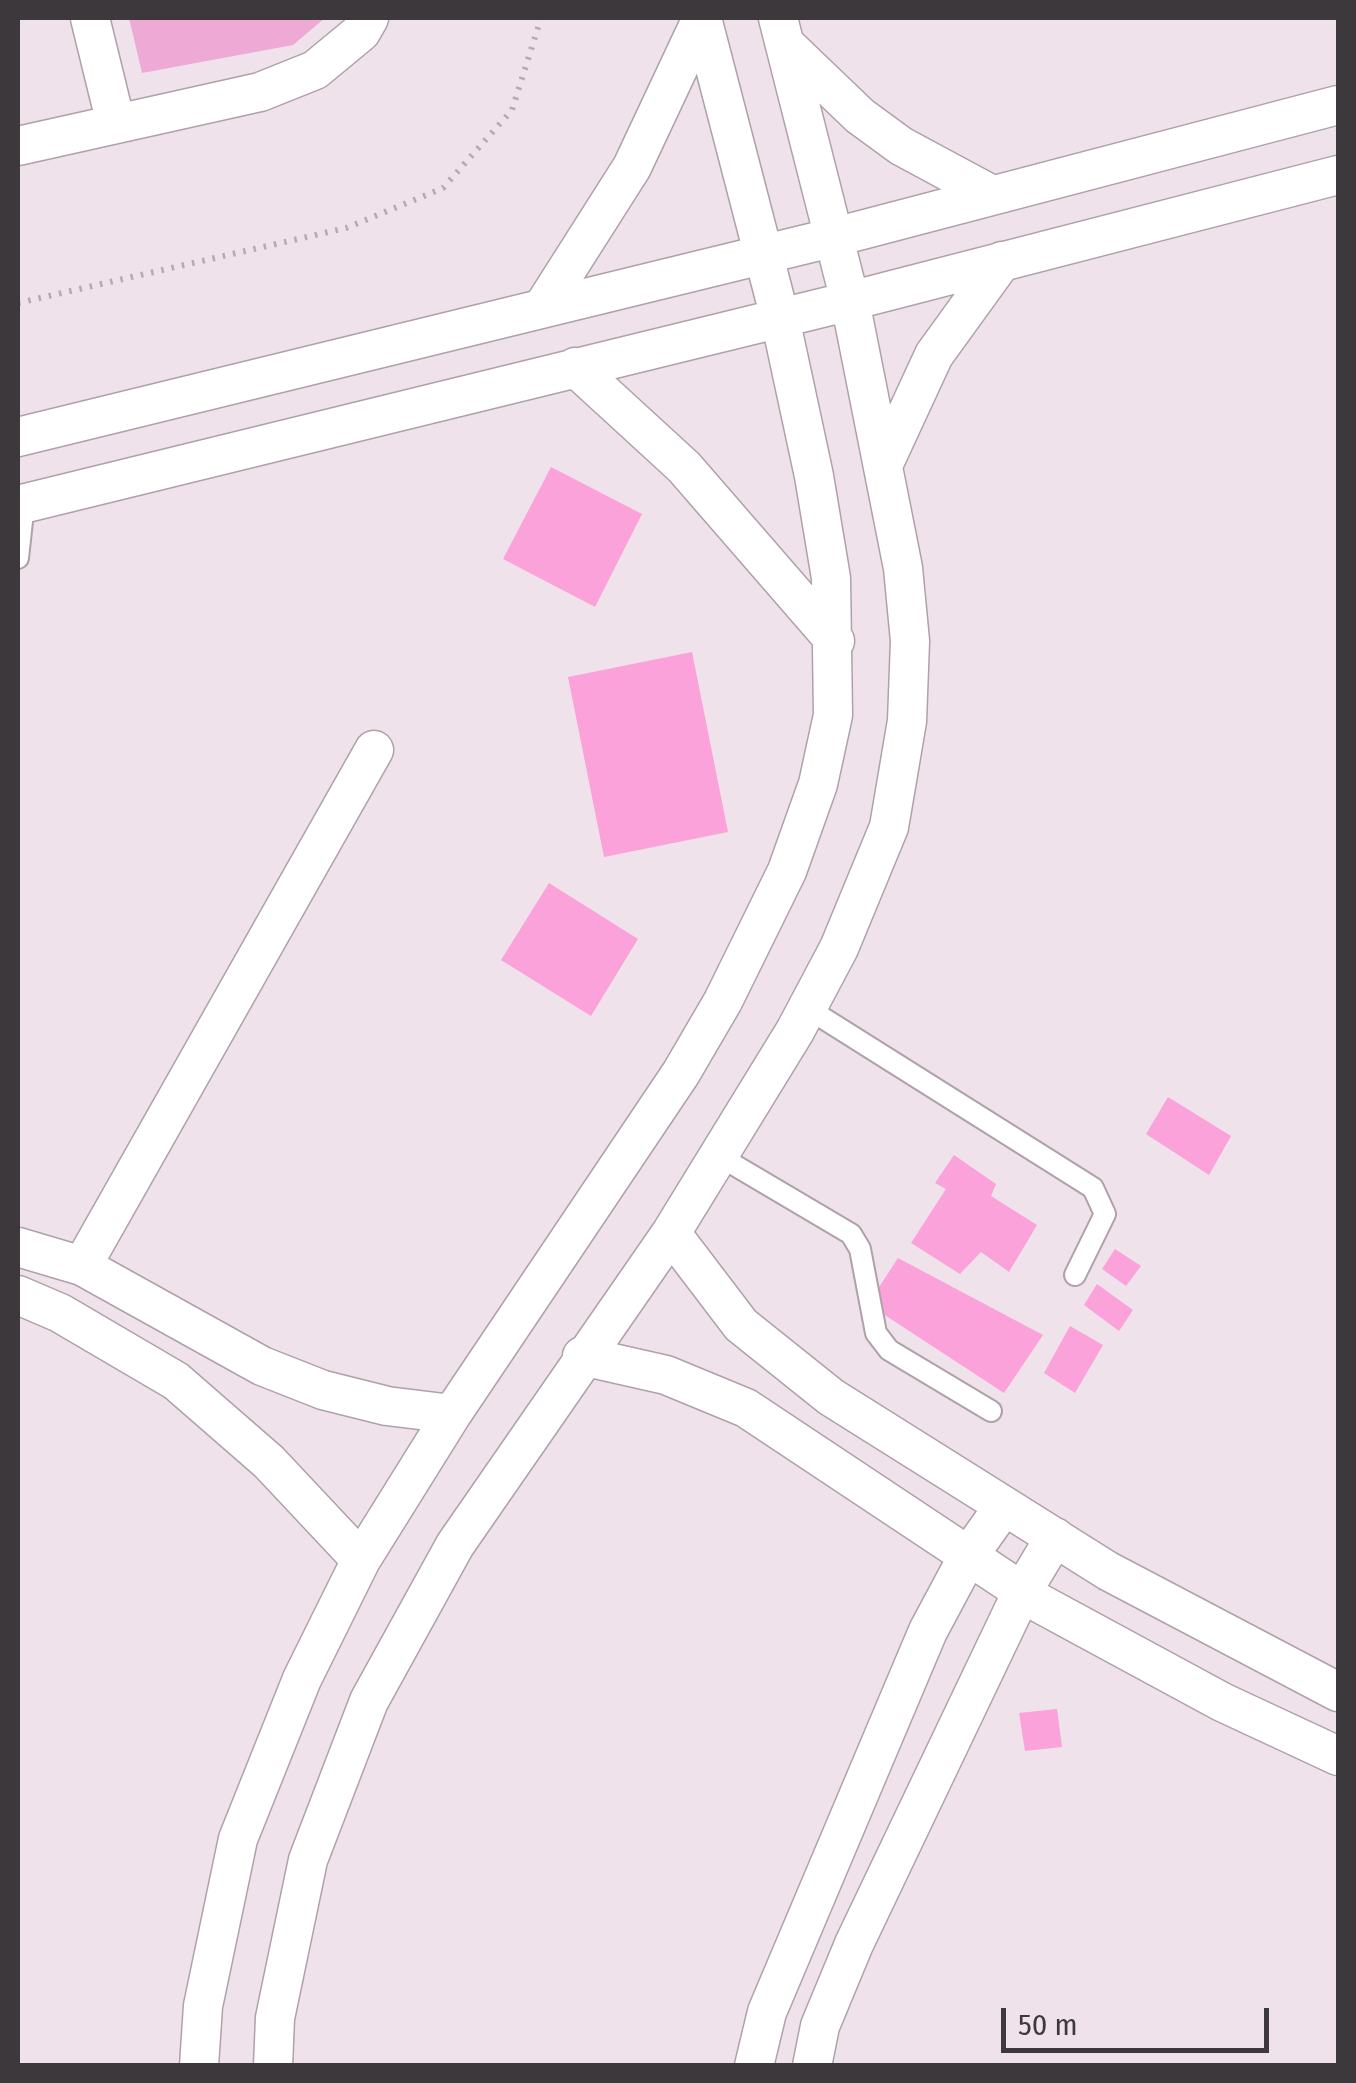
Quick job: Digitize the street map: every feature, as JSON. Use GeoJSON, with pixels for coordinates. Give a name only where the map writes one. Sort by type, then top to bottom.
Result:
{"type":"FeatureCollection","features":[{"type":"Feature","properties":{"kind":"street"},"geometry":{"type":"LineString","coordinates":[[90,18],[116,124]]}},
{"type":"Feature","properties":{"kind":"street"},"geometry":{"type":"LineString","coordinates":[[18,146],[260,92],[315,70],[361,32],[369,18]]}},
{"type":"Feature","properties":{"kind":"street"},"geometry":{"type":"LineString","coordinates":[[199,2066],[204,2006],[238,1839],[302,1679],[361,1560],[452,1414],[681,1073],[756,941],[818,784],[833,715],[835,641],[831,578],[780,318],[702,18]]}},
{"type":"Feature","properties":{"kind":"street"},"geometry":{"type":"LineString","coordinates":[[542,307],[632,168],[702,18]]}},
{"type":"Feature","properties":{"kind":"street"},"geometry":{"type":"LineString","coordinates":[[782,31],[860,116],[902,146],[992,196]]}},
{"type":"Feature","properties":{"kind":"street"},"geometry":{"type":"LineString","coordinates":[[272,2066],[276,2018],[308,1860],[369,1701],[455,1545],[582,1356],[671,1233],[807,1008],[839,948],[888,827],[907,721],[908,623],[885,461],[835,236],[782,31]]}},
{"type":"Feature","properties":{"kind":"street"},"geometry":{"type":"LineString","coordinates":[[18,437],[764,254],[1338,106]]}},
{"type":"Feature","properties":{"kind":"street"},"geometry":{"type":"LineString","coordinates":[[21,504],[850,301],[1338,174]]}},
{"type":"Feature","properties":{"kind":"street"},"geometry":{"type":"LineString","coordinates":[[885,461],[934,356],[1002,262]]}},
{"type":"Feature","properties":{"kind":"street"},"geometry":{"type":"LineString","coordinates":[[575,367],[684,468],[835,641]]}},
{"type":"Feature","properties":{"kind":"street"},"geometry":{"type":"LineString","coordinates":[[82,1266],[374,750]]}},
{"type":"Feature","properties":{"kind":"street"},"geometry":{"type":"LineString","coordinates":[[671,1233],[715,1296],[769,1351],[830,1397],[1108,1571],[1338,1692]]}},
{"type":"Feature","properties":{"kind":"street"},"geometry":{"type":"LineString","coordinates":[[18,1247],[82,1266],[262,1366],[371,1402],[452,1414]]}},
{"type":"Feature","properties":{"kind":"street"},"geometry":{"type":"LineString","coordinates":[[18,1295],[60,1313],[176,1381],[270,1462],[361,1560]]}},
{"type":"Feature","properties":{"kind":"street"},"geometry":{"type":"LineString","coordinates":[[582,1356],[666,1375],[746,1408],[1022,1592],[1207,1694],[1338,1756]]}},
{"type":"Feature","properties":{"kind":"street"},"geometry":{"type":"LineString","coordinates":[[754,2066],[767,2012],[928,1631],[967,1558],[1004,1506]]}},
{"type":"Feature","properties":{"kind":"street"},"geometry":{"type":"LineString","coordinates":[[812,2066],[820,2026],[854,1944],[1022,1592],[1055,1538]]}},
{"type":"Feature","properties":{"kind":"lane"},"geometry":{"type":"LineString","coordinates":[[18,558],[21,504]]}},
{"type":"Feature","properties":{"kind":"lane"},"geometry":{"type":"LineString","coordinates":[[807,1008],[1093,1188],[1102,1200],[1104,1214],[1075,1275]]}},
{"type":"Feature","properties":{"kind":"lane"},"geometry":{"type":"LineString","coordinates":[[719,1156],[851,1234],[860,1249],[870,1316],[889,1350],[991,1410]]}},
{"type":"Feature","properties":{"kind":"path"},"geometry":{"type":"LineString","coordinates":[[18,303],[346,228],[443,188],[512,110],[541,18]]}},
{"type":"Feature","properties":{"kind":"shaded area"},"geometry":{"type":"Polygon","coordinates":[[[129,18],[325,18],[293,45],[142,73],[129,18]]]}},
{"type":"Feature","properties":{"kind":"building"},"geometry":{"type":"Polygon","coordinates":[[[551,467],[642,514],[595,607],[503,559],[551,467]]]}},
{"type":"Feature","properties":{"kind":"building"},"geometry":{"type":"Polygon","coordinates":[[[692,652],[728,832],[604,857],[568,677],[692,652]]]}},
{"type":"Feature","properties":{"kind":"building"},"geometry":{"type":"Polygon","coordinates":[[[549,883],[638,939],[591,1016],[501,960],[549,883]]]}},
{"type":"Feature","properties":{"kind":"building"},"geometry":{"type":"Polygon","coordinates":[[[1168,1097],[1231,1136],[1209,1175],[1146,1134],[1168,1097]]]}},
{"type":"Feature","properties":{"kind":"building"},"geometry":{"type":"Polygon","coordinates":[[[954,1155],[996,1184],[991,1196],[1037,1225],[1009,1272],[981,1252],[960,1274],[911,1243],[946,1189],[935,1183],[954,1155]]]}},
{"type":"Feature","properties":{"kind":"building"},"geometry":{"type":"Polygon","coordinates":[[[1115,1249],[1141,1266],[1126,1286],[1102,1269],[1115,1249]]]}},
{"type":"Feature","properties":{"kind":"building"},"geometry":{"type":"Polygon","coordinates":[[[898,1258],[1043,1335],[1004,1393],[868,1304],[898,1258]]]}},
{"type":"Feature","properties":{"kind":"building"},"geometry":{"type":"Polygon","coordinates":[[[1097,1284],[1133,1310],[1119,1331],[1084,1305],[1097,1284]]]}},
{"type":"Feature","properties":{"kind":"building"},"geometry":{"type":"Polygon","coordinates":[[[1070,1326],[1103,1345],[1075,1393],[1044,1373],[1070,1326]]]}},
{"type":"Feature","properties":{"kind":"building"},"geometry":{"type":"Polygon","coordinates":[[[1057,1709],[1062,1747],[1025,1751],[1019,1713],[1057,1709]]]}}]}
